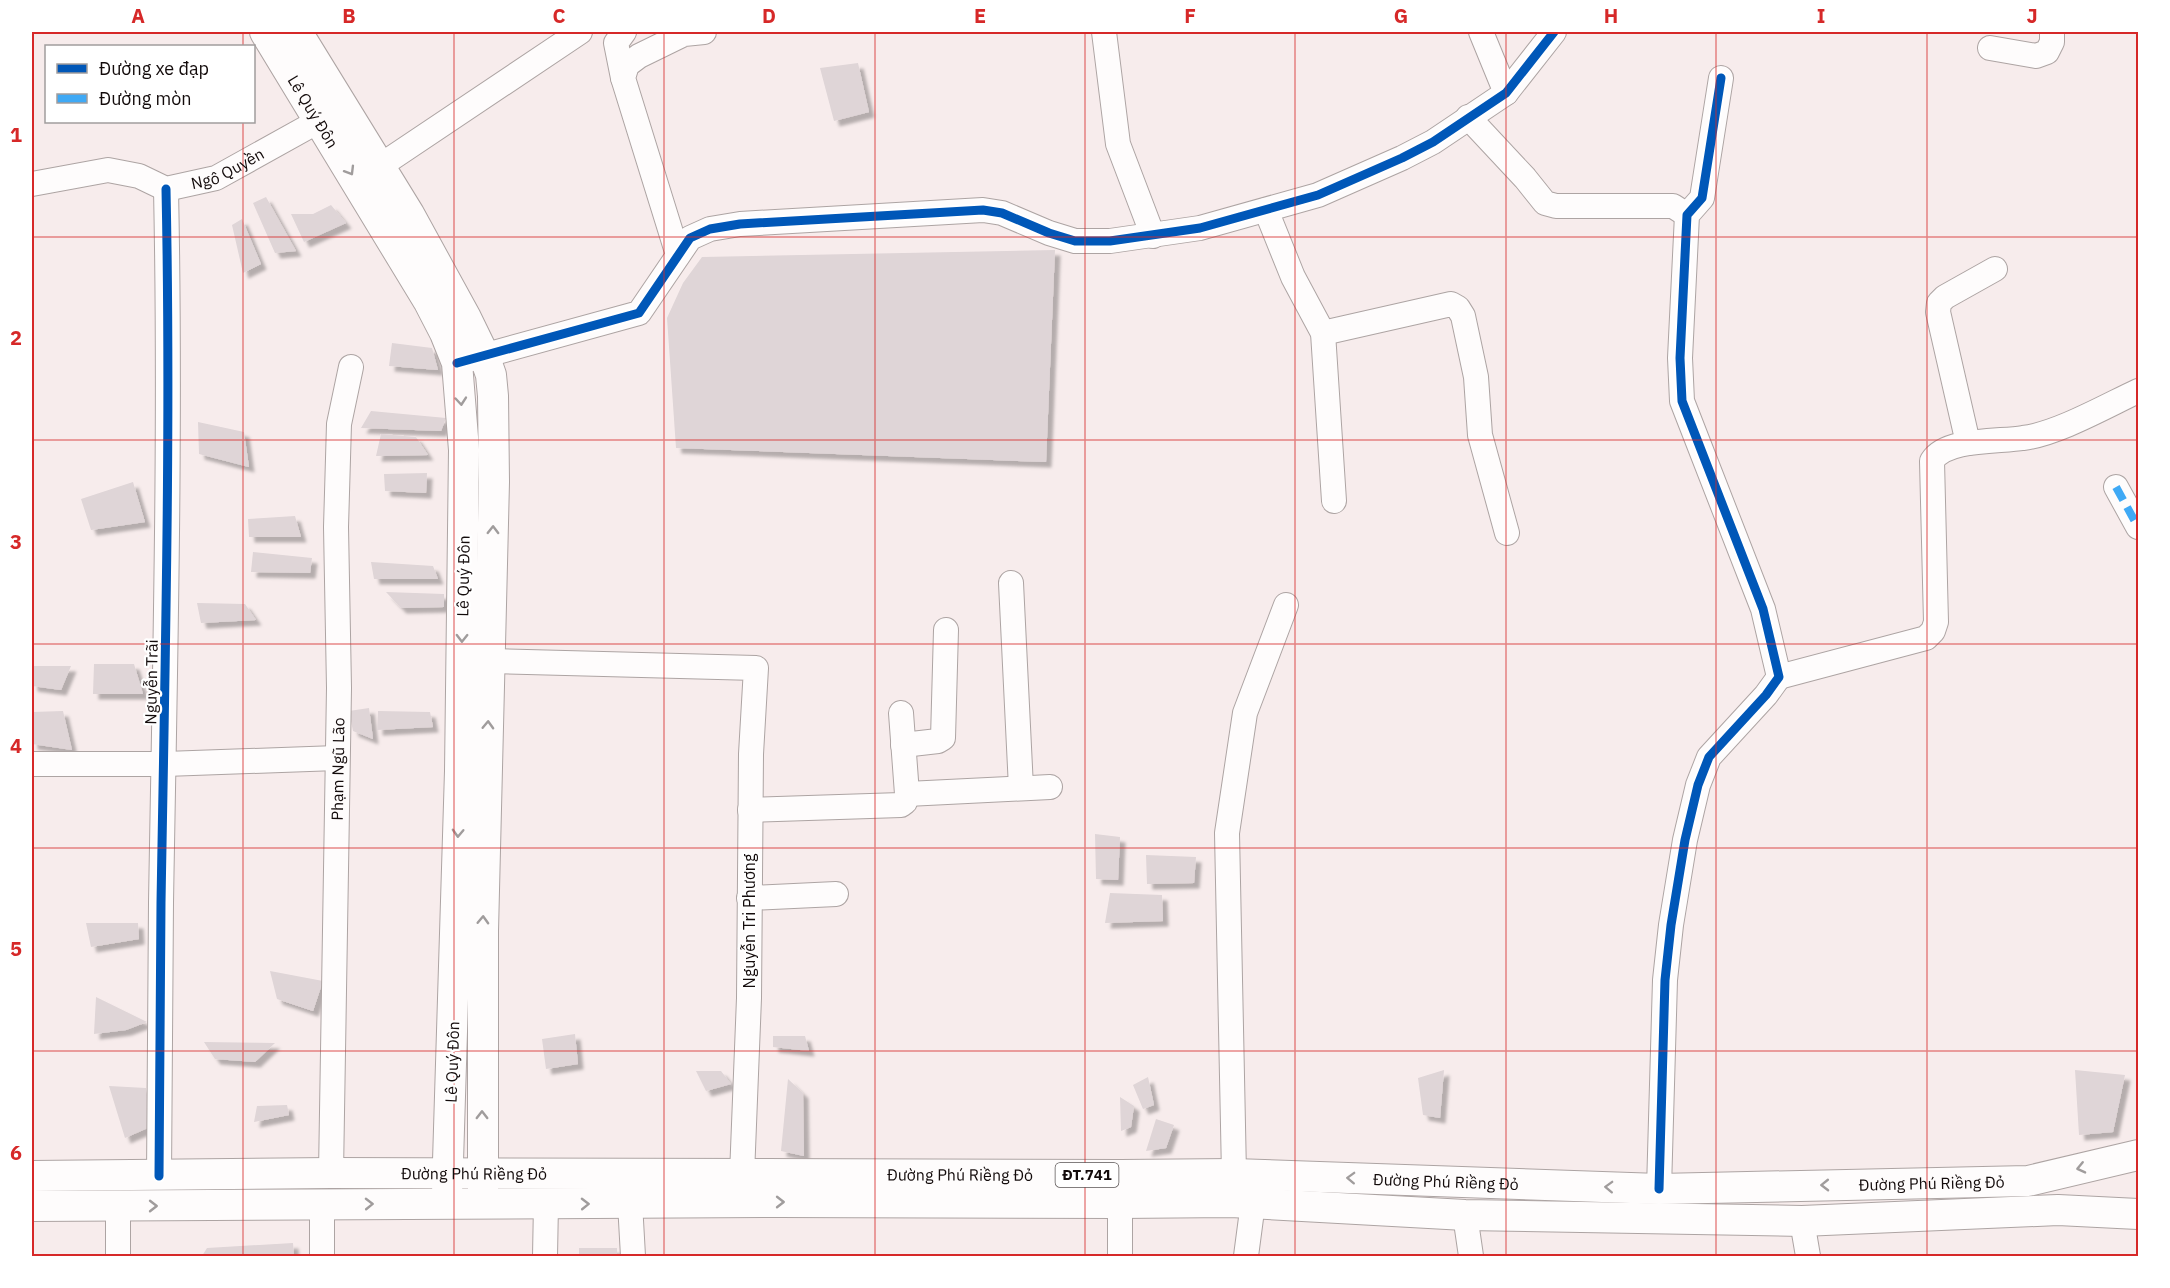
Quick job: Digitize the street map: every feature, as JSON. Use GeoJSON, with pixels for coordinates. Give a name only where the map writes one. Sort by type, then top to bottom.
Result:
{"type":"FeatureCollection","features":[{"type":"Feature","properties":{"kind":"main road","name":"Lê Quý Đôn"},"geometry":{"type":"LineString","coordinates":[[265,32],[331,113],[380,166],[466,318],[471,359],[465,450],[460,771],[447,1204]]}},
{"type":"Feature","properties":{"kind":"main road","name":"Lê Quý Đôn"},"geometry":{"type":"LineString","coordinates":[[297,32],[331,113],[445,333],[491,375],[494,396],[494,482],[483,932],[483,1203]]}},
{"type":"Feature","properties":{"kind":"main road","name":"Đường Phú Riềng Đỏ"},"geometry":{"type":"LineString","coordinates":[[32,1206],[790,1202],[1120,1190],[1234,1174],[1659,1189],[2028,1180],[2139,1155]]}},
{"type":"Feature","properties":{"kind":"main road","name":"Đường Phú Riềng Đỏ"},"geometry":{"type":"LineString","coordinates":[[32,1176],[331,1173],[742,1175],[1120,1190],[1253,1203],[1465,1215],[1802,1221],[2058,1210],[2139,1214]]}},
{"type":"Feature","properties":{"kind":"street"},"geometry":{"type":"LineString","coordinates":[[380,166],[580,32]]}},
{"type":"Feature","properties":{"kind":"street"},"geometry":{"type":"LineString","coordinates":[[624,32],[616,43],[623,78],[678,255]]}},
{"type":"Feature","properties":{"kind":"street"},"geometry":{"type":"LineString","coordinates":[[623,78],[627,65],[639,56],[684,34],[704,32]]}},
{"type":"Feature","properties":{"kind":"street"},"geometry":{"type":"LineString","coordinates":[[1104,32],[1118,144],[1154,236]]}},
{"type":"Feature","properties":{"kind":"street"},"geometry":{"type":"LineString","coordinates":[[1481,32],[1506,93]]}},
{"type":"Feature","properties":{"kind":"street"},"geometry":{"type":"LineString","coordinates":[[471,359],[639,313],[690,238],[710,229],[740,224],[983,210],[1002,213],[1049,233],[1075,241],[1110,241],[1200,228],[1318,195],[1433,142],[1506,93],[1554,32]]}},
{"type":"Feature","properties":{"kind":"street"},"geometry":{"type":"LineString","coordinates":[[1990,48],[2036,56],[2047,52],[2052,42],[2052,32]]}},
{"type":"Feature","properties":{"kind":"street"},"geometry":{"type":"LineString","coordinates":[[1721,78],[1702,198],[1687,215],[1680,358],[1682,400],[1763,609],[1779,677]]}},
{"type":"Feature","properties":{"kind":"street","name":"Ngô Quyền"},"geometry":{"type":"LineString","coordinates":[[32,184],[108,170],[139,176],[166,189],[216,178],[331,113]]}},
{"type":"Feature","properties":{"kind":"street"},"geometry":{"type":"LineString","coordinates":[[1468,117],[1545,202],[1556,206],[1673,206],[1687,215]]}},
{"type":"Feature","properties":{"kind":"street","name":"Nguyễn Trãi"},"geometry":{"type":"LineString","coordinates":[[159,1176],[169,356],[166,189]]}},
{"type":"Feature","properties":{"kind":"street"},"geometry":{"type":"LineString","coordinates":[[1266,210],[1293,277],[1323,333],[1334,501]]}},
{"type":"Feature","properties":{"kind":"street"},"geometry":{"type":"LineString","coordinates":[[1968,443],[1938,312],[1939,303],[1945,297],[1995,269]]}},
{"type":"Feature","properties":{"kind":"street"},"geometry":{"type":"LineString","coordinates":[[1323,333],[1451,304],[1458,308],[1463,315],[1476,377],[1480,435],[1507,533]]}},
{"type":"Feature","properties":{"kind":"street","name":"Phạm Ngũ Lão"},"geometry":{"type":"LineString","coordinates":[[331,1173],[339,688],[336,527],[339,424],[351,368]]}},
{"type":"Feature","properties":{"kind":"street"},"geometry":{"type":"LineString","coordinates":[[1659,1189],[1665,980],[1671,925],[1685,840],[1698,785],[1709,757],[1766,695],[1779,677],[1926,638],[1933,631],[1936,622],[1932,461],[1936,455],[1968,443],[2043,434],[2139,392]]}},
{"type":"Feature","properties":{"kind":"street"},"geometry":{"type":"LineString","coordinates":[[2116,487],[2139,527]]}},
{"type":"Feature","properties":{"kind":"street"},"geometry":{"type":"LineString","coordinates":[[1011,583],[1020,788]]}},
{"type":"Feature","properties":{"kind":"street"},"geometry":{"type":"LineString","coordinates":[[1234,1174],[1227,833],[1245,714],[1286,605]]}},
{"type":"Feature","properties":{"kind":"street"},"geometry":{"type":"LineString","coordinates":[[903,745],[939,741],[943,738],[946,630]]}},
{"type":"Feature","properties":{"kind":"street","name":"Nguyễn Tri Phương"},"geometry":{"type":"LineString","coordinates":[[490,661],[756,668],[750,810],[748,1009],[742,1175]]}},
{"type":"Feature","properties":{"kind":"street"},"geometry":{"type":"LineString","coordinates":[[750,810],[901,805],[907,795],[900,713]]}},
{"type":"Feature","properties":{"kind":"street"},"geometry":{"type":"LineString","coordinates":[[32,764],[165,764],[337,758]]}},
{"type":"Feature","properties":{"kind":"street"},"geometry":{"type":"LineString","coordinates":[[907,795],[1050,786]]}},
{"type":"Feature","properties":{"kind":"street"},"geometry":{"type":"LineString","coordinates":[[749,898],[836,894]]}},
{"type":"Feature","properties":{"kind":"street"},"geometry":{"type":"LineString","coordinates":[[1120,1190],[1120,1257]]}},
{"type":"Feature","properties":{"kind":"street"},"geometry":{"type":"LineString","coordinates":[[630,1203],[633,1257]]}},
{"type":"Feature","properties":{"kind":"street"},"geometry":{"type":"LineString","coordinates":[[1246,1257],[1253,1203]]}},
{"type":"Feature","properties":{"kind":"street"},"geometry":{"type":"LineString","coordinates":[[545,1257],[546,1204]]}},
{"type":"Feature","properties":{"kind":"street"},"geometry":{"type":"LineString","coordinates":[[321,1257],[322,1205]]}},
{"type":"Feature","properties":{"kind":"street"},"geometry":{"type":"LineString","coordinates":[[118,1206],[118,1257]]}},
{"type":"Feature","properties":{"kind":"street"},"geometry":{"type":"LineString","coordinates":[[1465,1215],[1472,1257]]}},
{"type":"Feature","properties":{"kind":"street"},"geometry":{"type":"LineString","coordinates":[[1802,1221],[1808,1257]]}},
{"type":"Feature","properties":{"kind":"building"},"geometry":{"type":"Polygon","coordinates":[[[858,63],[869,112],[834,121],[820,68],[858,63]]]}},
{"type":"Feature","properties":{"kind":"building"},"geometry":{"type":"Polygon","coordinates":[[[266,197],[296,251],[275,253],[253,203],[266,197]]]}},
{"type":"Feature","properties":{"kind":"building"},"geometry":{"type":"Polygon","coordinates":[[[331,205],[346,223],[304,242],[291,214],[313,214],[331,205]]]}},
{"type":"Feature","properties":{"kind":"building"},"geometry":{"type":"Polygon","coordinates":[[[242,219],[261,264],[243,273],[232,225],[242,219]]]}},
{"type":"Feature","properties":{"kind":"building"},"geometry":{"type":"Polygon","coordinates":[[[1055,250],[1046,462],[676,448],[667,318],[683,283],[702,257],[1055,250]]]}},
{"type":"Feature","properties":{"kind":"building"},"geometry":{"type":"Polygon","coordinates":[[[392,343],[432,348],[438,370],[389,366],[392,343]]]}},
{"type":"Feature","properties":{"kind":"building"},"geometry":{"type":"Polygon","coordinates":[[[371,411],[446,418],[441,431],[361,428],[371,411]]]}},
{"type":"Feature","properties":{"kind":"building"},"geometry":{"type":"Polygon","coordinates":[[[198,422],[244,432],[249,467],[199,454],[198,422]]]}},
{"type":"Feature","properties":{"kind":"building"},"geometry":{"type":"Polygon","coordinates":[[[381,434],[416,437],[428,455],[376,456],[381,434]]]}},
{"type":"Feature","properties":{"kind":"building"},"geometry":{"type":"Polygon","coordinates":[[[427,473],[426,493],[385,491],[384,474],[427,473]]]}},
{"type":"Feature","properties":{"kind":"building"},"geometry":{"type":"Polygon","coordinates":[[[133,482],[145,522],[91,530],[81,499],[133,482]]]}},
{"type":"Feature","properties":{"kind":"building"},"geometry":{"type":"Polygon","coordinates":[[[295,516],[301,537],[249,537],[248,519],[295,516]]]}},
{"type":"Feature","properties":{"kind":"building"},"geometry":{"type":"Polygon","coordinates":[[[253,552],[312,558],[310,573],[251,572],[253,552]]]}},
{"type":"Feature","properties":{"kind":"building"},"geometry":{"type":"Polygon","coordinates":[[[371,562],[433,566],[438,579],[374,579],[371,562]]]}},
{"type":"Feature","properties":{"kind":"building"},"geometry":{"type":"Polygon","coordinates":[[[386,592],[444,594],[444,607],[401,608],[386,592]]]}},
{"type":"Feature","properties":{"kind":"building"},"geometry":{"type":"Polygon","coordinates":[[[197,603],[245,604],[256,620],[201,623],[197,603]]]}},
{"type":"Feature","properties":{"kind":"building"},"geometry":{"type":"Polygon","coordinates":[[[94,664],[134,664],[143,694],[93,694],[94,664]]]}},
{"type":"Feature","properties":{"kind":"building"},"geometry":{"type":"Polygon","coordinates":[[[32,666],[71,666],[61,690],[32,686],[32,666]]]}},
{"type":"Feature","properties":{"kind":"building"},"geometry":{"type":"Polygon","coordinates":[[[369,708],[373,739],[353,731],[349,711],[369,708]]]}},
{"type":"Feature","properties":{"kind":"building"},"geometry":{"type":"Polygon","coordinates":[[[63,711],[72,750],[32,744],[32,712],[63,711]]]}},
{"type":"Feature","properties":{"kind":"building"},"geometry":{"type":"Polygon","coordinates":[[[378,711],[430,712],[433,727],[377,730],[378,711]]]}},
{"type":"Feature","properties":{"kind":"building"},"geometry":{"type":"Polygon","coordinates":[[[1095,834],[1120,837],[1118,880],[1096,879],[1095,834]]]}},
{"type":"Feature","properties":{"kind":"building"},"geometry":{"type":"Polygon","coordinates":[[[1146,855],[1196,857],[1194,883],[1147,884],[1146,855]]]}},
{"type":"Feature","properties":{"kind":"building"},"geometry":{"type":"Polygon","coordinates":[[[1110,893],[1162,895],[1163,921],[1105,923],[1110,893]]]}},
{"type":"Feature","properties":{"kind":"building"},"geometry":{"type":"Polygon","coordinates":[[[86,923],[138,923],[139,939],[91,947],[86,923]]]}},
{"type":"Feature","properties":{"kind":"building"},"geometry":{"type":"Polygon","coordinates":[[[270,971],[323,981],[313,1011],[277,999],[270,971]]]}},
{"type":"Feature","properties":{"kind":"building"},"geometry":{"type":"Polygon","coordinates":[[[96,997],[147,1022],[126,1030],[94,1034],[96,997]]]}},
{"type":"Feature","properties":{"kind":"building"},"geometry":{"type":"Polygon","coordinates":[[[575,1034],[578,1064],[546,1069],[542,1039],[575,1034]]]}},
{"type":"Feature","properties":{"kind":"building"},"geometry":{"type":"Polygon","coordinates":[[[773,1036],[805,1036],[809,1051],[773,1047],[773,1036]]]}},
{"type":"Feature","properties":{"kind":"building"},"geometry":{"type":"Polygon","coordinates":[[[204,1042],[275,1043],[255,1062],[215,1059],[204,1042]]]}},
{"type":"Feature","properties":{"kind":"building"},"geometry":{"type":"Polygon","coordinates":[[[1444,1070],[1440,1118],[1423,1115],[1418,1078],[1444,1070]]]}},
{"type":"Feature","properties":{"kind":"building"},"geometry":{"type":"Polygon","coordinates":[[[2075,1070],[2125,1075],[2113,1132],[2079,1135],[2075,1070]]]}},
{"type":"Feature","properties":{"kind":"building"},"geometry":{"type":"Polygon","coordinates":[[[696,1071],[721,1071],[731,1084],[706,1091],[696,1071]]]}},
{"type":"Feature","properties":{"kind":"building"},"geometry":{"type":"Polygon","coordinates":[[[1148,1077],[1154,1105],[1143,1109],[1133,1085],[1148,1077]]]}},
{"type":"Feature","properties":{"kind":"building"},"geometry":{"type":"Polygon","coordinates":[[[788,1079],[803,1093],[804,1156],[781,1151],[788,1079]]]}},
{"type":"Feature","properties":{"kind":"building"},"geometry":{"type":"Polygon","coordinates":[[[109,1086],[146,1088],[150,1127],[125,1138],[109,1086]]]}},
{"type":"Feature","properties":{"kind":"building"},"geometry":{"type":"Polygon","coordinates":[[[1120,1097],[1134,1106],[1131,1127],[1121,1131],[1120,1097]]]}},
{"type":"Feature","properties":{"kind":"building"},"geometry":{"type":"Polygon","coordinates":[[[287,1105],[289,1115],[254,1122],[257,1106],[287,1105]]]}},
{"type":"Feature","properties":{"kind":"building"},"geometry":{"type":"Polygon","coordinates":[[[1156,1119],[1174,1125],[1166,1148],[1146,1151],[1156,1119]]]}},
{"type":"Feature","properties":{"kind":"building"},"geometry":{"type":"Polygon","coordinates":[[[293,1243],[294,1256],[202,1256],[207,1248],[293,1243]]]}},
{"type":"Feature","properties":{"kind":"building"},"geometry":{"type":"Polygon","coordinates":[[[579,1248],[617,1248],[617,1256],[579,1256],[579,1248]]]}},
{"type":"Feature","properties":{"kind":"marked path"},"geometry":{"type":"LineString","coordinates":[[2116,487],[2138,527]]}},
{"type":"Feature","properties":{"kind":"cycle path"},"geometry":{"type":"LineString","coordinates":[[457,363],[639,313],[690,238],[710,229],[740,224],[983,210],[1002,213],[1049,233],[1075,241],[1110,241],[1200,228],[1318,195],[1433,142],[1506,93],[1554,32]]}},
{"type":"Feature","properties":{"kind":"cycle path"},"geometry":{"type":"LineString","coordinates":[[1659,1189],[1665,980],[1671,925],[1685,840],[1698,785],[1709,757],[1766,695],[1779,677],[1763,609],[1682,401],[1680,358],[1687,215],[1702,198],[1721,78]]}},
{"type":"Feature","properties":{"kind":"cycle path"},"geometry":{"type":"LineString","coordinates":[[159,1176],[168,457],[166,189]]}}]}
